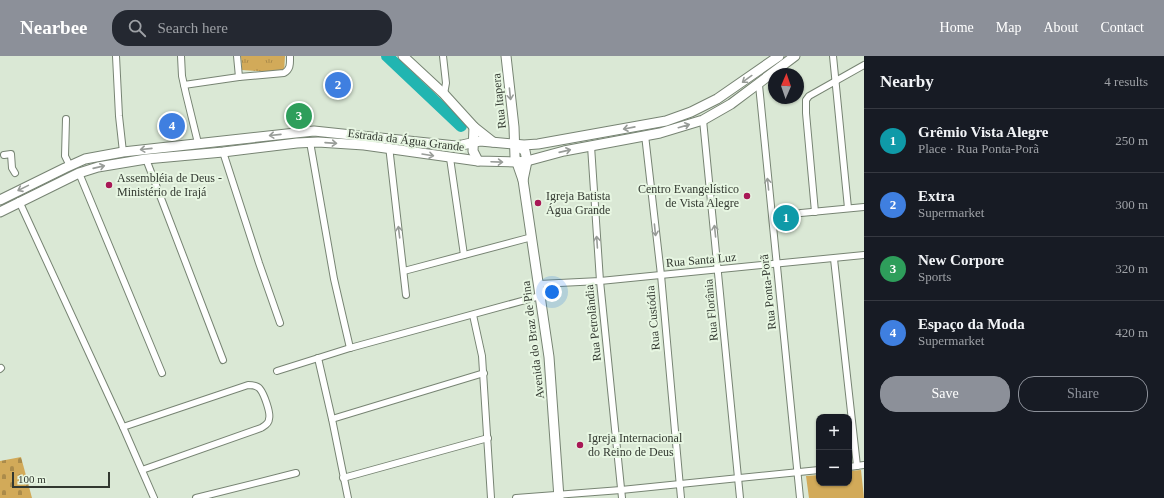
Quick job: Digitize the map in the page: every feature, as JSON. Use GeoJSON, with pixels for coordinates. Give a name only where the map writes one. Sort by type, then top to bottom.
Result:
{"type":"FeatureCollection","features":[{"type":"Feature","properties":{"kind":"main road"},"geometry":{"type":"LineString","coordinates":[[403,56],[444,94],[474,127],[493,142]]}},
{"type":"Feature","properties":{"kind":"main road","name":"Rua Itapera"},"geometry":{"type":"LineString","coordinates":[[506,56],[514,132],[509,144]]}},
{"type":"Feature","properties":{"kind":"main road","name":"Estrada da Água Grande"},"geometry":{"type":"LineString","coordinates":[[0,212],[19,201],[78,173],[98,167],[146,159],[310,142],[354,140],[389,139],[460,146],[480,141],[531,145],[659,122],[691,112],[717,99],[779,56]]}},
{"type":"Feature","properties":{"kind":"main road","name":"Estrada da Água Grande"},"geometry":{"type":"LineString","coordinates":[[0,200],[84,159],[123,152],[306,132],[320,131],[390,149],[450,158],[478,161],[527,161],[591,146],[660,133],[703,120],[731,104],[759,85],[796,56]]}},
{"type":"Feature","properties":{"kind":"main road"},"geometry":{"type":"LineString","coordinates":[[474,127],[474,154],[478,161]]}},
{"type":"Feature","properties":{"kind":"main road"},"geometry":{"type":"LineString","coordinates":[[509,144],[524,151],[527,161]]}},
{"type":"Feature","properties":{"kind":"main road","name":"Avenida do Braz de Pina"},"geometry":{"type":"LineString","coordinates":[[509,144],[523,180],[539,284],[549,365],[558,496]]}},
{"type":"Feature","properties":{"kind":"main road","name":"Avenida do Braz de Pina"},"geometry":{"type":"LineString","coordinates":[[523,180],[527,161]]}},
{"type":"Feature","properties":{"kind":"street"},"geometry":{"type":"LineString","coordinates":[[116,56],[119,116],[123,152]]}},
{"type":"Feature","properties":{"kind":"street"},"geometry":{"type":"LineString","coordinates":[[181,56],[184,85],[198,144]]}},
{"type":"Feature","properties":{"kind":"street"},"geometry":{"type":"LineString","coordinates":[[237,56],[239,77]]}},
{"type":"Feature","properties":{"kind":"street"},"geometry":{"type":"LineString","coordinates":[[184,85],[239,77],[284,73],[290,65],[290,56]]}},
{"type":"Feature","properties":{"kind":"street"},"geometry":{"type":"LineString","coordinates":[[443,56],[446,83],[444,94]]}},
{"type":"Feature","properties":{"kind":"street"},"geometry":{"type":"LineString","coordinates":[[833,56],[848,208]]}},
{"type":"Feature","properties":{"kind":"street"},"geometry":{"type":"LineString","coordinates":[[815,212],[806,100],[809,96],[864,65]]}},
{"type":"Feature","properties":{"kind":"street","name":"Rua Ponta-Porã"},"geometry":{"type":"LineString","coordinates":[[759,85],[800,498]]}},
{"type":"Feature","properties":{"kind":"street"},"geometry":{"type":"LineString","coordinates":[[66,119],[65,156],[70,166]]}},
{"type":"Feature","properties":{"kind":"street","name":"Rua Florânia"},"geometry":{"type":"LineString","coordinates":[[703,120],[719,270],[740,498]]}},
{"type":"Feature","properties":{"kind":"street","name":"Rua Custódia"},"geometry":{"type":"LineString","coordinates":[[645,136],[681,498]]}},
{"type":"Feature","properties":{"kind":"street"},"geometry":{"type":"LineString","coordinates":[[389,139],[406,295]]}},
{"type":"Feature","properties":{"kind":"street"},"geometry":{"type":"LineString","coordinates":[[310,142],[334,279],[350,348]]}},
{"type":"Feature","properties":{"kind":"street","name":"Rua Petrolândia"},"geometry":{"type":"LineString","coordinates":[[591,146],[600,281],[622,498]]}},
{"type":"Feature","properties":{"kind":"street"},"geometry":{"type":"LineString","coordinates":[[224,152],[258,263],[280,323]]}},
{"type":"Feature","properties":{"kind":"street"},"geometry":{"type":"LineString","coordinates":[[4,155],[11,154],[12,168],[15,173]]}},
{"type":"Feature","properties":{"kind":"street"},"geometry":{"type":"LineString","coordinates":[[450,158],[464,255]]}},
{"type":"Feature","properties":{"kind":"street"},"geometry":{"type":"LineString","coordinates":[[146,159],[223,360]]}},
{"type":"Feature","properties":{"kind":"street"},"geometry":{"type":"LineString","coordinates":[[78,173],[162,373]]}},
{"type":"Feature","properties":{"kind":"street"},"geometry":{"type":"LineString","coordinates":[[19,201],[154,498]]}},
{"type":"Feature","properties":{"kind":"street"},"geometry":{"type":"LineString","coordinates":[[801,213],[864,207]]}},
{"type":"Feature","properties":{"kind":"street"},"geometry":{"type":"LineString","coordinates":[[404,271],[532,236]]}},
{"type":"Feature","properties":{"kind":"street","name":"Rua Santa Luz"},"geometry":{"type":"LineString","coordinates":[[539,284],[600,281],[864,256]]}},
{"type":"Feature","properties":{"kind":"street"},"geometry":{"type":"LineString","coordinates":[[834,259],[857,466]]}},
{"type":"Feature","properties":{"kind":"street"},"geometry":{"type":"LineString","coordinates":[[277,371],[350,348],[540,296]]}},
{"type":"Feature","properties":{"kind":"street"},"geometry":{"type":"LineString","coordinates":[[473,315],[480,341],[484,373],[491,498]]}},
{"type":"Feature","properties":{"kind":"street"},"geometry":{"type":"LineString","coordinates":[[318,358],[348,498]]}},
{"type":"Feature","properties":{"kind":"street"},"geometry":{"type":"LineString","coordinates":[[332,419],[484,373]]}},
{"type":"Feature","properties":{"kind":"street"},"geometry":{"type":"LineString","coordinates":[[122,427],[248,385],[255,386],[260,389],[266,402],[270,419],[268,424],[261,428],[142,470]]}},
{"type":"Feature","properties":{"kind":"street"},"geometry":{"type":"LineString","coordinates":[[343,478],[488,438]]}},
{"type":"Feature","properties":{"kind":"street"},"geometry":{"type":"LineString","coordinates":[[852,467],[864,465]]}},
{"type":"Feature","properties":{"kind":"street"},"geometry":{"type":"LineString","coordinates":[[516,498],[558,496],[816,470]]}},
{"type":"Feature","properties":{"kind":"street"},"geometry":{"type":"LineString","coordinates":[[196,498],[296,473]]}},
{"type":"Feature","properties":{"kind":"green space"},"geometry":{"type":"Polygon","coordinates":[[[241,56],[285,56],[284,73],[242,70],[241,56]]]}},
{"type":"Feature","properties":{"kind":"green space"},"geometry":{"type":"Polygon","coordinates":[[[21,457],[32,498],[0,498],[0,461],[21,457]]]}},
{"type":"Feature","properties":{"kind":"green space"},"geometry":{"type":"Polygon","coordinates":[[[861,470],[864,498],[809,498],[806,476],[816,475],[816,486],[852,486],[852,471],[861,470]]]}},
{"type":"Feature","properties":{"kind":"waterway"},"geometry":{"type":"LineString","coordinates":[[387,56],[461,126]]}},
{"type":"Feature","properties":{"kind":"place","name":"Extra"},"geometry":{"type":"Point","coordinates":[338,85]}},
{"type":"Feature","properties":{"kind":"place","name":"New Corpore"},"geometry":{"type":"Point","coordinates":[299,116]}},
{"type":"Feature","properties":{"kind":"place","name":"Espaço da Moda"},"geometry":{"type":"Point","coordinates":[172,126]}},
{"type":"Feature","properties":{"kind":"place","name":"Assembléia de Deus - Ministério de Irajá"},"geometry":{"type":"Point","coordinates":[109,185]}},
{"type":"Feature","properties":{"kind":"place","name":"Centro Evangelístico de Vista Alegre"},"geometry":{"type":"Point","coordinates":[747,196]}},
{"type":"Feature","properties":{"kind":"place","name":"Igreja Batista Água Grande"},"geometry":{"type":"Point","coordinates":[538,203]}},
{"type":"Feature","properties":{"kind":"place","name":"Grêmio Vista Alegre"},"geometry":{"type":"Point","coordinates":[786,218]}},
{"type":"Feature","properties":{"kind":"place","name":"Igreja Internacional do Reino de Deus"},"geometry":{"type":"Point","coordinates":[580,445]}}]}
